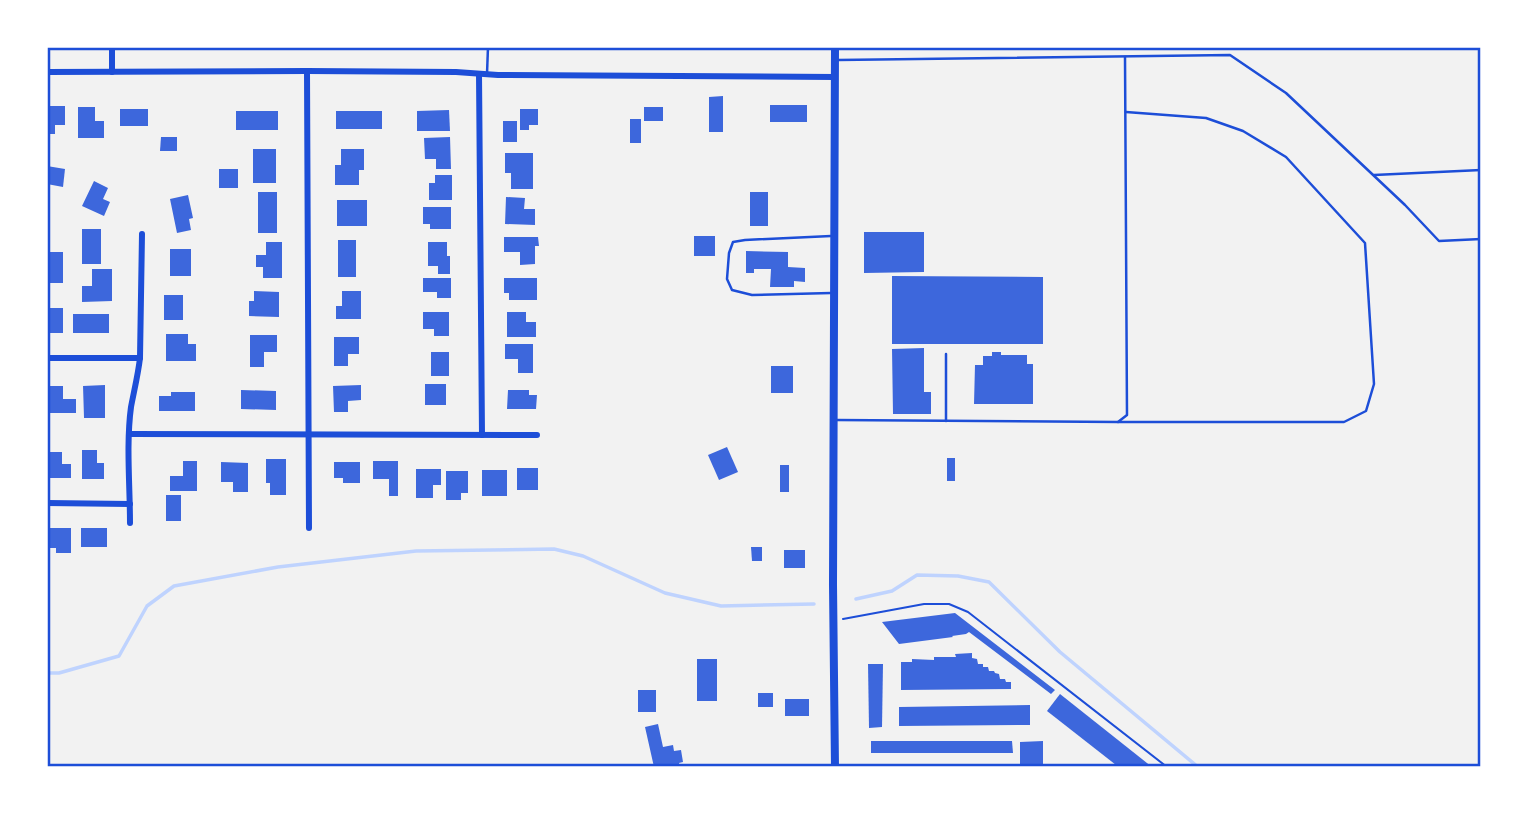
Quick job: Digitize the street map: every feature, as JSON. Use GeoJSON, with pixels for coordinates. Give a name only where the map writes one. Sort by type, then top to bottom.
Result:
{"type":"FeatureCollection","features":[{"type":"Feature","properties":{"kind":"main road"},"geometry":{"type":"LineString","coordinates":[[835,47],[835,767]]}},
{"type":"Feature","properties":{"kind":"street"},"geometry":{"type":"LineString","coordinates":[[112,47],[113,72]]}},
{"type":"Feature","properties":{"kind":"street"},"geometry":{"type":"LineString","coordinates":[[307,71],[309,528]]}},
{"type":"Feature","properties":{"kind":"street"},"geometry":{"type":"LineString","coordinates":[[47,72],[307,71],[835,77]]}},
{"type":"Feature","properties":{"kind":"street"},"geometry":{"type":"LineString","coordinates":[[479,74],[482,435]]}},
{"type":"Feature","properties":{"kind":"street"},"geometry":{"type":"LineString","coordinates":[[130,523],[129,434],[140,358],[142,234]]}},
{"type":"Feature","properties":{"kind":"street"},"geometry":{"type":"LineString","coordinates":[[47,358],[140,358]]}},
{"type":"Feature","properties":{"kind":"street"},"geometry":{"type":"LineString","coordinates":[[129,434],[537,435]]}},
{"type":"Feature","properties":{"kind":"street"},"geometry":{"type":"LineString","coordinates":[[47,503],[130,504]]}},
{"type":"Feature","properties":{"kind":"lane"},"geometry":{"type":"LineString","coordinates":[[488,47],[488,74]]}},
{"type":"Feature","properties":{"kind":"lane"},"geometry":{"type":"LineString","coordinates":[[835,60],[1230,55],[1286,93],[1374,175],[1439,241],[1481,239]]}},
{"type":"Feature","properties":{"kind":"lane"},"geometry":{"type":"LineString","coordinates":[[1118,422],[1126,415],[1125,57]]}},
{"type":"Feature","properties":{"kind":"lane"},"geometry":{"type":"LineString","coordinates":[[833,420],[1345,422],[1366,411],[1374,384],[1365,243],[1286,157],[1243,131],[1206,118],[1126,112]]}},
{"type":"Feature","properties":{"kind":"lane"},"geometry":{"type":"LineString","coordinates":[[1374,175],[1481,170]]}},
{"type":"Feature","properties":{"kind":"lane"},"geometry":{"type":"LineString","coordinates":[[833,295],[752,295],[732,290],[727,279],[729,253],[733,242],[834,236]]}},
{"type":"Feature","properties":{"kind":"lane"},"geometry":{"type":"LineString","coordinates":[[946,354],[946,421]]}},
{"type":"Feature","properties":{"kind":"path"},"geometry":{"type":"LineString","coordinates":[[833,622],[924,604],[949,604],[968,612],[1167,767]]}},
{"type":"Feature","properties":{"kind":"building"},"geometry":{"type":"Polygon","coordinates":[[[723,96],[723,132],[709,132],[709,97],[723,96]]]}},
{"type":"Feature","properties":{"kind":"building"},"geometry":{"type":"Polygon","coordinates":[[[770,105],[807,105],[807,122],[770,122],[770,105]]]}},
{"type":"Feature","properties":{"kind":"building"},"geometry":{"type":"Polygon","coordinates":[[[47,106],[65,106],[65,125],[55,125],[55,134],[47,134],[47,106]]]}},
{"type":"Feature","properties":{"kind":"building"},"geometry":{"type":"Polygon","coordinates":[[[78,107],[95,107],[95,121],[104,121],[104,138],[78,138],[78,107]]]}},
{"type":"Feature","properties":{"kind":"building"},"geometry":{"type":"Polygon","coordinates":[[[644,107],[663,107],[663,121],[644,121],[644,107]]]}},
{"type":"Feature","properties":{"kind":"building"},"geometry":{"type":"Polygon","coordinates":[[[120,109],[148,109],[148,126],[120,126],[120,109]]]}},
{"type":"Feature","properties":{"kind":"building"},"geometry":{"type":"Polygon","coordinates":[[[520,109],[538,109],[538,125],[529,125],[529,130],[520,130],[520,109]]]}},
{"type":"Feature","properties":{"kind":"building"},"geometry":{"type":"Polygon","coordinates":[[[449,110],[450,131],[417,131],[417,111],[449,110]]]}},
{"type":"Feature","properties":{"kind":"building"},"geometry":{"type":"Polygon","coordinates":[[[236,111],[278,111],[278,130],[236,130],[236,111]]]}},
{"type":"Feature","properties":{"kind":"building"},"geometry":{"type":"Polygon","coordinates":[[[336,111],[382,111],[382,129],[336,129],[336,111]]]}},
{"type":"Feature","properties":{"kind":"building"},"geometry":{"type":"Polygon","coordinates":[[[630,119],[641,119],[641,143],[630,143],[630,119]]]}},
{"type":"Feature","properties":{"kind":"building"},"geometry":{"type":"Polygon","coordinates":[[[503,121],[517,121],[517,142],[503,142],[503,121]]]}},
{"type":"Feature","properties":{"kind":"building"},"geometry":{"type":"Polygon","coordinates":[[[161,137],[177,137],[177,151],[160,151],[161,137]]]}},
{"type":"Feature","properties":{"kind":"building"},"geometry":{"type":"Polygon","coordinates":[[[450,137],[451,169],[436,169],[436,159],[425,159],[424,138],[450,137]]]}},
{"type":"Feature","properties":{"kind":"building"},"geometry":{"type":"Polygon","coordinates":[[[253,149],[276,149],[276,183],[253,183],[253,149]]]}},
{"type":"Feature","properties":{"kind":"building"},"geometry":{"type":"Polygon","coordinates":[[[341,149],[364,149],[364,170],[359,170],[359,185],[335,185],[335,165],[341,165],[341,149]]]}},
{"type":"Feature","properties":{"kind":"building"},"geometry":{"type":"Polygon","coordinates":[[[505,153],[533,153],[533,189],[511,189],[511,173],[505,173],[505,153]]]}},
{"type":"Feature","properties":{"kind":"building"},"geometry":{"type":"Polygon","coordinates":[[[47,166],[65,169],[63,187],[47,184],[47,166]]]}},
{"type":"Feature","properties":{"kind":"building"},"geometry":{"type":"Polygon","coordinates":[[[219,169],[238,169],[238,188],[219,188],[219,169]]]}},
{"type":"Feature","properties":{"kind":"building"},"geometry":{"type":"Polygon","coordinates":[[[435,175],[452,175],[452,200],[429,200],[429,183],[435,183],[435,175]]]}},
{"type":"Feature","properties":{"kind":"building"},"geometry":{"type":"Polygon","coordinates":[[[94,181],[108,188],[103,199],[110,202],[104,216],[82,206],[94,181]]]}},
{"type":"Feature","properties":{"kind":"building"},"geometry":{"type":"Polygon","coordinates":[[[258,192],[277,192],[277,233],[258,233],[258,192]]]}},
{"type":"Feature","properties":{"kind":"building"},"geometry":{"type":"Polygon","coordinates":[[[750,192],[768,192],[768,226],[750,226],[750,192]]]}},
{"type":"Feature","properties":{"kind":"building"},"geometry":{"type":"Polygon","coordinates":[[[188,195],[193,218],[189,219],[191,230],[177,233],[170,199],[188,195]]]}},
{"type":"Feature","properties":{"kind":"building"},"geometry":{"type":"Polygon","coordinates":[[[506,197],[525,198],[524,209],[535,209],[535,225],[505,224],[506,197]]]}},
{"type":"Feature","properties":{"kind":"building"},"geometry":{"type":"Polygon","coordinates":[[[337,200],[367,200],[367,226],[337,226],[337,200]]]}},
{"type":"Feature","properties":{"kind":"building"},"geometry":{"type":"Polygon","coordinates":[[[423,207],[451,207],[451,229],[430,229],[430,224],[423,224],[423,207]]]}},
{"type":"Feature","properties":{"kind":"building"},"geometry":{"type":"Polygon","coordinates":[[[82,229],[101,229],[101,264],[82,264],[82,229]]]}},
{"type":"Feature","properties":{"kind":"building"},"geometry":{"type":"Polygon","coordinates":[[[864,232],[924,232],[924,272],[864,273],[864,232]]]}},
{"type":"Feature","properties":{"kind":"building"},"geometry":{"type":"Polygon","coordinates":[[[694,236],[715,236],[715,256],[694,256],[694,236]]]}},
{"type":"Feature","properties":{"kind":"building"},"geometry":{"type":"Polygon","coordinates":[[[504,237],[538,237],[535,264],[520,265],[520,252],[504,252],[504,237]]]}},
{"type":"Feature","properties":{"kind":"building"},"geometry":{"type":"Polygon","coordinates":[[[338,240],[356,240],[356,277],[338,277],[338,240]]]}},
{"type":"Feature","properties":{"kind":"building"},"geometry":{"type":"Polygon","coordinates":[[[266,242],[282,242],[282,278],[263,278],[263,267],[256,267],[256,255],[266,255],[266,242]]]}},
{"type":"Feature","properties":{"kind":"building"},"geometry":{"type":"Polygon","coordinates":[[[428,242],[447,242],[450,274],[438,274],[438,266],[428,266],[428,242]]]}},
{"type":"Feature","properties":{"kind":"building"},"geometry":{"type":"Polygon","coordinates":[[[170,249],[191,249],[191,276],[170,276],[170,249]]]}},
{"type":"Feature","properties":{"kind":"building"},"geometry":{"type":"Polygon","coordinates":[[[746,251],[788,252],[788,267],[805,268],[805,282],[794,281],[794,287],[770,287],[771,269],[754,269],[754,273],[746,273],[746,251]]]}},
{"type":"Feature","properties":{"kind":"building"},"geometry":{"type":"Polygon","coordinates":[[[50,252],[63,252],[63,283],[47,283],[50,252]]]}},
{"type":"Feature","properties":{"kind":"building"},"geometry":{"type":"Polygon","coordinates":[[[92,269],[112,269],[112,301],[82,302],[82,286],[92,286],[92,269]]]}},
{"type":"Feature","properties":{"kind":"building"},"geometry":{"type":"Polygon","coordinates":[[[892,276],[1043,277],[1043,344],[892,344],[892,276]]]}},
{"type":"Feature","properties":{"kind":"building"},"geometry":{"type":"Polygon","coordinates":[[[423,278],[451,278],[451,298],[437,298],[437,292],[423,292],[423,278]]]}},
{"type":"Feature","properties":{"kind":"building"},"geometry":{"type":"Polygon","coordinates":[[[504,278],[537,278],[537,300],[509,300],[509,293],[504,293],[504,278]]]}},
{"type":"Feature","properties":{"kind":"building"},"geometry":{"type":"Polygon","coordinates":[[[254,291],[279,292],[279,317],[249,316],[249,301],[254,301],[254,291]]]}},
{"type":"Feature","properties":{"kind":"building"},"geometry":{"type":"Polygon","coordinates":[[[342,291],[361,291],[361,319],[336,319],[336,306],[342,306],[342,291]]]}},
{"type":"Feature","properties":{"kind":"building"},"geometry":{"type":"Polygon","coordinates":[[[164,295],[183,295],[183,320],[164,320],[164,295]]]}},
{"type":"Feature","properties":{"kind":"building"},"geometry":{"type":"Polygon","coordinates":[[[47,308],[63,308],[63,333],[47,333],[47,308]]]}},
{"type":"Feature","properties":{"kind":"building"},"geometry":{"type":"Polygon","coordinates":[[[423,312],[449,312],[449,336],[434,336],[434,329],[423,329],[423,312]]]}},
{"type":"Feature","properties":{"kind":"building"},"geometry":{"type":"Polygon","coordinates":[[[507,312],[526,312],[526,322],[536,322],[536,337],[507,337],[507,312]]]}},
{"type":"Feature","properties":{"kind":"building"},"geometry":{"type":"Polygon","coordinates":[[[73,314],[109,314],[109,333],[73,333],[73,314]]]}},
{"type":"Feature","properties":{"kind":"building"},"geometry":{"type":"Polygon","coordinates":[[[166,334],[188,334],[188,344],[196,344],[196,361],[166,361],[166,334]]]}},
{"type":"Feature","properties":{"kind":"building"},"geometry":{"type":"Polygon","coordinates":[[[250,335],[277,335],[277,352],[264,352],[264,367],[250,367],[250,335]]]}},
{"type":"Feature","properties":{"kind":"building"},"geometry":{"type":"Polygon","coordinates":[[[334,337],[359,337],[359,354],[348,354],[348,366],[334,366],[334,337]]]}},
{"type":"Feature","properties":{"kind":"building"},"geometry":{"type":"Polygon","coordinates":[[[505,344],[533,344],[533,373],[518,373],[518,359],[505,359],[505,344]]]}},
{"type":"Feature","properties":{"kind":"building"},"geometry":{"type":"Polygon","coordinates":[[[924,348],[924,392],[931,392],[931,414],[893,414],[892,349],[924,348]]]}},
{"type":"Feature","properties":{"kind":"building"},"geometry":{"type":"Polygon","coordinates":[[[431,352],[449,352],[449,376],[431,376],[431,352]]]}},
{"type":"Feature","properties":{"kind":"building"},"geometry":{"type":"Polygon","coordinates":[[[992,352],[1001,352],[1001,355],[1027,355],[1027,364],[1033,364],[1033,404],[974,404],[975,365],[983,365],[983,356],[992,356],[992,352]]]}},
{"type":"Feature","properties":{"kind":"building"},"geometry":{"type":"Polygon","coordinates":[[[771,366],[793,366],[793,393],[771,393],[771,366]]]}},
{"type":"Feature","properties":{"kind":"building"},"geometry":{"type":"Polygon","coordinates":[[[425,384],[446,384],[446,405],[425,405],[425,384]]]}},
{"type":"Feature","properties":{"kind":"building"},"geometry":{"type":"Polygon","coordinates":[[[105,385],[105,418],[84,418],[83,386],[105,385]]]}},
{"type":"Feature","properties":{"kind":"building"},"geometry":{"type":"Polygon","coordinates":[[[361,385],[361,400],[348,401],[348,412],[334,412],[333,386],[361,385]]]}},
{"type":"Feature","properties":{"kind":"building"},"geometry":{"type":"Polygon","coordinates":[[[47,386],[63,386],[63,399],[76,399],[76,413],[47,413],[47,386]]]}},
{"type":"Feature","properties":{"kind":"building"},"geometry":{"type":"Polygon","coordinates":[[[241,390],[276,391],[276,410],[241,409],[241,390]]]}},
{"type":"Feature","properties":{"kind":"building"},"geometry":{"type":"Polygon","coordinates":[[[508,390],[529,390],[529,395],[537,395],[536,409],[507,409],[508,390]]]}},
{"type":"Feature","properties":{"kind":"building"},"geometry":{"type":"Polygon","coordinates":[[[171,392],[195,392],[195,411],[159,411],[159,396],[171,396],[171,392]]]}},
{"type":"Feature","properties":{"kind":"building"},"geometry":{"type":"Polygon","coordinates":[[[727,447],[738,472],[719,480],[708,455],[727,447]]]}},
{"type":"Feature","properties":{"kind":"building"},"geometry":{"type":"Polygon","coordinates":[[[82,450],[97,450],[97,463],[104,463],[104,479],[82,479],[82,450]]]}},
{"type":"Feature","properties":{"kind":"building"},"geometry":{"type":"Polygon","coordinates":[[[47,452],[62,452],[62,464],[71,464],[71,478],[47,478],[47,452]]]}},
{"type":"Feature","properties":{"kind":"building"},"geometry":{"type":"Polygon","coordinates":[[[947,458],[955,458],[955,481],[947,481],[947,458]]]}},
{"type":"Feature","properties":{"kind":"building"},"geometry":{"type":"Polygon","coordinates":[[[266,459],[286,459],[286,495],[270,495],[270,483],[266,483],[266,459]]]}},
{"type":"Feature","properties":{"kind":"building"},"geometry":{"type":"Polygon","coordinates":[[[183,461],[197,461],[197,491],[170,491],[170,476],[183,476],[183,461]]]}},
{"type":"Feature","properties":{"kind":"building"},"geometry":{"type":"Polygon","coordinates":[[[373,461],[398,461],[398,496],[389,496],[389,479],[373,479],[373,461]]]}},
{"type":"Feature","properties":{"kind":"building"},"geometry":{"type":"Polygon","coordinates":[[[221,462],[248,463],[248,492],[233,492],[233,482],[221,482],[221,462]]]}},
{"type":"Feature","properties":{"kind":"building"},"geometry":{"type":"Polygon","coordinates":[[[334,462],[360,462],[360,483],[343,483],[343,478],[334,478],[334,462]]]}},
{"type":"Feature","properties":{"kind":"building"},"geometry":{"type":"Polygon","coordinates":[[[780,465],[789,465],[789,492],[780,492],[780,465]]]}},
{"type":"Feature","properties":{"kind":"building"},"geometry":{"type":"Polygon","coordinates":[[[517,468],[538,468],[538,490],[517,490],[517,468]]]}},
{"type":"Feature","properties":{"kind":"building"},"geometry":{"type":"Polygon","coordinates":[[[416,469],[441,469],[441,485],[433,485],[433,498],[416,498],[416,469]]]}},
{"type":"Feature","properties":{"kind":"building"},"geometry":{"type":"Polygon","coordinates":[[[482,470],[507,470],[507,496],[482,496],[482,470]]]}},
{"type":"Feature","properties":{"kind":"building"},"geometry":{"type":"Polygon","coordinates":[[[446,471],[468,471],[468,493],[461,493],[461,500],[446,500],[446,471]]]}},
{"type":"Feature","properties":{"kind":"building"},"geometry":{"type":"Polygon","coordinates":[[[166,495],[181,495],[181,521],[166,521],[166,495]]]}},
{"type":"Feature","properties":{"kind":"building"},"geometry":{"type":"Polygon","coordinates":[[[47,528],[71,528],[71,553],[56,553],[56,548],[47,548],[47,528]]]}},
{"type":"Feature","properties":{"kind":"building"},"geometry":{"type":"Polygon","coordinates":[[[81,528],[107,528],[107,547],[81,547],[81,528]]]}},
{"type":"Feature","properties":{"kind":"building"},"geometry":{"type":"Polygon","coordinates":[[[751,547],[762,547],[762,561],[752,561],[751,547]]]}},
{"type":"Feature","properties":{"kind":"building"},"geometry":{"type":"Polygon","coordinates":[[[784,550],[805,550],[805,568],[784,568],[784,550]]]}},
{"type":"Feature","properties":{"kind":"building"},"geometry":{"type":"Polygon","coordinates":[[[955,613],[1055,690],[1051,694],[969,632],[953,637],[899,644],[882,622],[955,613]]]}},
{"type":"Feature","properties":{"kind":"building"},"geometry":{"type":"Polygon","coordinates":[[[972,653],[972,658],[977,659],[978,664],[983,664],[989,671],[999,674],[1000,679],[1011,682],[1011,689],[901,690],[901,662],[912,662],[912,659],[934,660],[934,657],[956,657],[955,654],[972,653]]]}},
{"type":"Feature","properties":{"kind":"building"},"geometry":{"type":"Polygon","coordinates":[[[697,659],[717,659],[717,701],[697,701],[697,659]]]}},
{"type":"Feature","properties":{"kind":"building"},"geometry":{"type":"Polygon","coordinates":[[[868,664],[883,664],[882,727],[869,728],[868,664]]]}},
{"type":"Feature","properties":{"kind":"building"},"geometry":{"type":"Polygon","coordinates":[[[638,690],[656,690],[656,712],[638,712],[638,690]]]}},
{"type":"Feature","properties":{"kind":"building"},"geometry":{"type":"Polygon","coordinates":[[[758,693],[773,693],[773,707],[758,707],[758,693]]]}},
{"type":"Feature","properties":{"kind":"building"},"geometry":{"type":"Polygon","coordinates":[[[1060,694],[1152,767],[1116,765],[1047,711],[1060,694]]]}},
{"type":"Feature","properties":{"kind":"building"},"geometry":{"type":"Polygon","coordinates":[[[785,699],[809,699],[809,716],[785,716],[785,699]]]}},
{"type":"Feature","properties":{"kind":"building"},"geometry":{"type":"Polygon","coordinates":[[[1030,705],[1030,725],[899,726],[899,707],[1030,705]]]}},
{"type":"Feature","properties":{"kind":"building"},"geometry":{"type":"Polygon","coordinates":[[[658,724],[663,747],[673,745],[674,751],[681,750],[683,762],[679,763],[680,767],[654,767],[645,727],[658,724]]]}},
{"type":"Feature","properties":{"kind":"building"},"geometry":{"type":"Polygon","coordinates":[[[871,741],[1012,741],[1013,753],[871,753],[871,741]]]}},
{"type":"Feature","properties":{"kind":"building"},"geometry":{"type":"Polygon","coordinates":[[[1043,741],[1043,767],[1020,767],[1020,742],[1043,741]]]}},
{"type":"Feature","properties":{"kind":"waterway"},"geometry":{"type":"LineString","coordinates":[[47,673],[59,673],[119,656],[147,606],[174,586],[278,567],[416,551],[554,549],[583,556],[665,593],[721,606],[814,604]]}},
{"type":"Feature","properties":{"kind":"waterway"},"geometry":{"type":"LineString","coordinates":[[856,599],[892,591],[917,575],[958,576],[989,582],[1060,652],[1198,767]]}}]}
